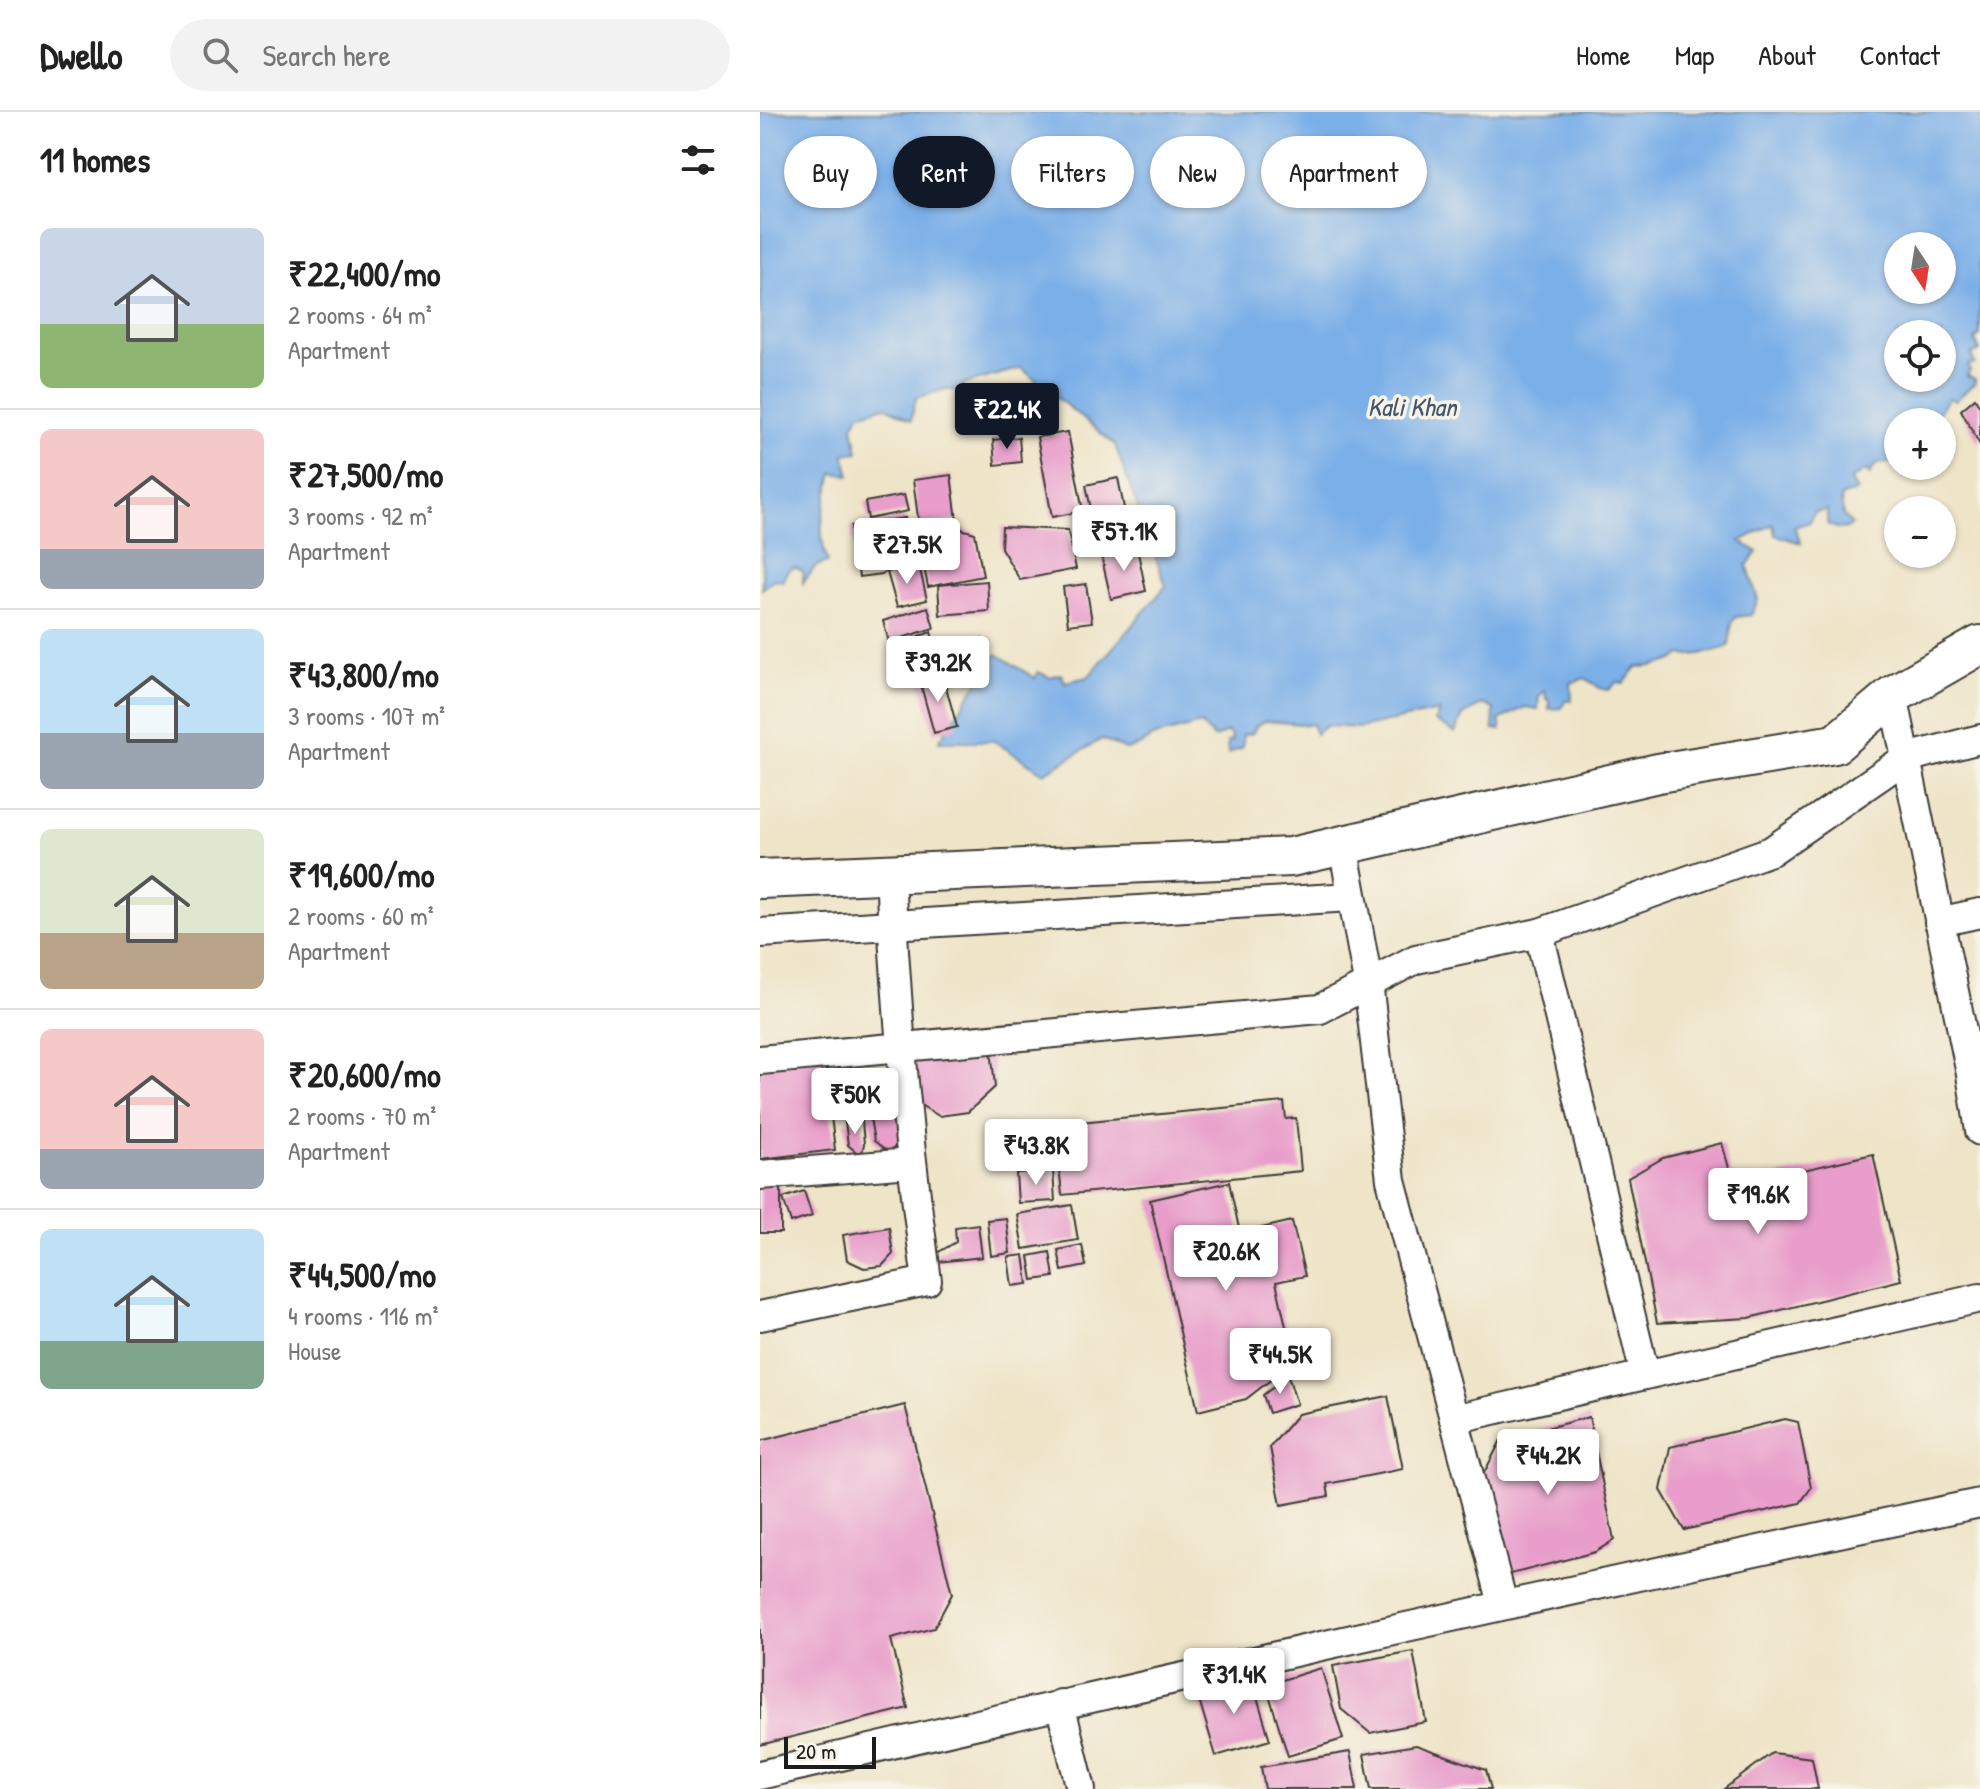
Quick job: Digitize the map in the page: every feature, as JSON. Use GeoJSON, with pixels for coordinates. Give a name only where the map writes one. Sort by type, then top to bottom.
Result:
{"type":"FeatureCollection","features":[{"type":"Feature","properties":{"kind":"main road"},"geometry":{"type":"LineString","coordinates":[[760,879],[1291,857],[1658,773],[1835,744],[1893,695],[1980,645]]}},
{"type":"Feature","properties":{"kind":"street"},"geometry":{"type":"LineString","coordinates":[[1893,695],[1978,1114]]}},
{"type":"Feature","properties":{"kind":"street"},"geometry":{"type":"LineString","coordinates":[[760,1060],[1320,1009],[1416,959],[1539,933],[1771,851],[1906,758],[1980,739]]}},
{"type":"Feature","properties":{"kind":"street"},"geometry":{"type":"LineString","coordinates":[[1343,845],[1368,982],[1391,1180],[1503,1604]]}},
{"type":"Feature","properties":{"kind":"street"},"geometry":{"type":"LineString","coordinates":[[760,1316],[927,1281],[899,1047],[890,874]]}},
{"type":"Feature","properties":{"kind":"street"},"geometry":{"type":"LineString","coordinates":[[760,933],[1351,897]]}},
{"type":"Feature","properties":{"kind":"street"},"geometry":{"type":"LineString","coordinates":[[1939,922],[1980,913]]}},
{"type":"Feature","properties":{"kind":"street"},"geometry":{"type":"LineString","coordinates":[[1539,933],[1645,1375]]}},
{"type":"Feature","properties":{"kind":"street"},"geometry":{"type":"LineString","coordinates":[[760,1175],[911,1163]]}},
{"type":"Feature","properties":{"kind":"street"},"geometry":{"type":"LineString","coordinates":[[1454,1419],[1980,1298]]}},
{"type":"Feature","properties":{"kind":"street"},"geometry":{"type":"LineString","coordinates":[[760,1775],[1503,1604],[1980,1503]]}},
{"type":"Feature","properties":{"kind":"street"},"geometry":{"type":"LineString","coordinates":[[1060,1704],[1081,1789]]}},
{"type":"Feature","properties":{"kind":"water","name":"Kali Khan"},"geometry":{"type":"Polygon","coordinates":[[[760,112],[1980,112],[1980,335],[1975,340],[1980,351],[1971,355],[1975,364],[1968,365],[1970,371],[1967,376],[1975,379],[1975,383],[1955,401],[1949,398],[1942,408],[1884,408],[1884,463],[1876,465],[1870,474],[1866,470],[1851,480],[1857,491],[1841,497],[1843,515],[1852,524],[1840,528],[1827,524],[1827,510],[1814,513],[1810,522],[1794,527],[1801,543],[1775,535],[1773,524],[1740,541],[1758,552],[1747,565],[1758,600],[1751,615],[1736,617],[1732,622],[1729,646],[1725,648],[1637,667],[1624,683],[1617,682],[1609,690],[1585,678],[1571,683],[1572,701],[1565,701],[1562,708],[1549,709],[1550,702],[1545,690],[1539,696],[1538,709],[1525,707],[1499,720],[1501,730],[1493,729],[1494,709],[1483,704],[1463,715],[1455,733],[1435,721],[1439,711],[1359,728],[1326,726],[1315,734],[1313,725],[1265,721],[1256,726],[1253,733],[1243,735],[1243,747],[1228,754],[1227,742],[1232,741],[1231,735],[1227,732],[1214,738],[1201,724],[1152,737],[1126,750],[1102,739],[1044,773],[994,741],[939,741],[997,654],[1035,678],[1038,672],[1050,677],[1061,674],[1065,682],[1088,677],[1166,586],[1115,445],[1021,368],[965,384],[957,391],[946,389],[916,398],[911,420],[885,406],[859,414],[853,426],[858,452],[844,454],[850,475],[833,473],[824,507],[822,539],[828,562],[816,566],[803,583],[803,572],[795,567],[787,571],[783,581],[774,579],[762,589],[760,112]]]}},
{"type":"Feature","properties":{"kind":"building"},"geometry":{"type":"Polygon","coordinates":[[[1975,398],[1980,407],[1980,445],[1961,410],[1975,398]]]}},
{"type":"Feature","properties":{"kind":"building"},"geometry":{"type":"Polygon","coordinates":[[[1068,432],[1083,511],[1052,517],[1037,437],[1068,432]]]}},
{"type":"Feature","properties":{"kind":"building"},"geometry":{"type":"Polygon","coordinates":[[[1019,437],[1021,462],[995,465],[993,440],[1019,437]]]}},
{"type":"Feature","properties":{"kind":"building"},"geometry":{"type":"Polygon","coordinates":[[[951,475],[957,520],[919,525],[913,480],[951,475]]]}},
{"type":"Feature","properties":{"kind":"building"},"geometry":{"type":"Polygon","coordinates":[[[1118,478],[1127,523],[1095,529],[1086,485],[1118,478]]]}},
{"type":"Feature","properties":{"kind":"building"},"geometry":{"type":"Polygon","coordinates":[[[904,495],[908,511],[868,519],[865,502],[904,495]]]}},
{"type":"Feature","properties":{"kind":"building"},"geometry":{"type":"Polygon","coordinates":[[[905,518],[911,557],[882,574],[859,577],[851,526],[905,518]]]}},
{"type":"Feature","properties":{"kind":"building"},"geometry":{"type":"Polygon","coordinates":[[[947,525],[975,533],[983,576],[928,587],[917,531],[947,525]]]}},
{"type":"Feature","properties":{"kind":"building"},"geometry":{"type":"Polygon","coordinates":[[[1002,527],[1068,530],[1076,569],[1020,580],[1001,548],[1002,527]]]}},
{"type":"Feature","properties":{"kind":"building"},"geometry":{"type":"Polygon","coordinates":[[[1137,548],[1146,591],[1111,599],[1101,555],[1137,548]]]}},
{"type":"Feature","properties":{"kind":"building"},"geometry":{"type":"Polygon","coordinates":[[[919,565],[927,600],[897,607],[887,572],[919,565]]]}},
{"type":"Feature","properties":{"kind":"building"},"geometry":{"type":"Polygon","coordinates":[[[987,581],[989,611],[940,615],[938,585],[987,581]]]}},
{"type":"Feature","properties":{"kind":"building"},"geometry":{"type":"Polygon","coordinates":[[[1086,584],[1092,622],[1068,625],[1063,587],[1086,584]]]}},
{"type":"Feature","properties":{"kind":"building"},"geometry":{"type":"Polygon","coordinates":[[[928,607],[934,628],[889,642],[883,621],[928,607]]]}},
{"type":"Feature","properties":{"kind":"building"},"geometry":{"type":"Polygon","coordinates":[[[931,632],[942,668],[916,676],[905,641],[931,632]]]}},
{"type":"Feature","properties":{"kind":"building"},"geometry":{"type":"Polygon","coordinates":[[[982,639],[986,660],[974,672],[959,669],[955,644],[982,639]]]}},
{"type":"Feature","properties":{"kind":"building"},"geometry":{"type":"Polygon","coordinates":[[[943,676],[957,727],[934,733],[920,682],[943,676]]]}},
{"type":"Feature","properties":{"kind":"building"},"geometry":{"type":"Polygon","coordinates":[[[991,1048],[995,1087],[968,1112],[939,1116],[917,1103],[913,1055],[991,1048]]]}},
{"type":"Feature","properties":{"kind":"building"},"geometry":{"type":"Polygon","coordinates":[[[824,1057],[835,1150],[760,1159],[760,1065],[824,1057]]]}},
{"type":"Feature","properties":{"kind":"building"},"geometry":{"type":"Polygon","coordinates":[[[1284,1102],[1286,1119],[1296,1118],[1301,1171],[1062,1195],[1058,1155],[1080,1122],[1284,1102]]]}},
{"type":"Feature","properties":{"kind":"building"},"geometry":{"type":"Polygon","coordinates":[[[898,1107],[903,1136],[890,1153],[874,1141],[869,1112],[898,1107]]]}},
{"type":"Feature","properties":{"kind":"building"},"geometry":{"type":"Polygon","coordinates":[[[862,1120],[864,1144],[861,1156],[848,1145],[845,1122],[862,1120]]]}},
{"type":"Feature","properties":{"kind":"building"},"geometry":{"type":"Polygon","coordinates":[[[1722,1143],[1734,1186],[1873,1154],[1901,1280],[1749,1318],[1657,1323],[1628,1178],[1663,1158],[1722,1143]]]}},
{"type":"Feature","properties":{"kind":"building"},"geometry":{"type":"Polygon","coordinates":[[[1053,1170],[1055,1201],[1018,1203],[1016,1173],[1053,1170]]]}},
{"type":"Feature","properties":{"kind":"building"},"geometry":{"type":"Polygon","coordinates":[[[1229,1182],[1240,1233],[1292,1221],[1305,1276],[1276,1282],[1294,1362],[1246,1399],[1198,1411],[1150,1200],[1229,1182]]]}},
{"type":"Feature","properties":{"kind":"building"},"geometry":{"type":"Polygon","coordinates":[[[760,1184],[781,1184],[781,1233],[760,1233],[760,1184]]]}},
{"type":"Feature","properties":{"kind":"building"},"geometry":{"type":"Polygon","coordinates":[[[804,1191],[812,1216],[791,1223],[783,1198],[804,1191]]]}},
{"type":"Feature","properties":{"kind":"building"},"geometry":{"type":"Polygon","coordinates":[[[1072,1205],[1078,1240],[1023,1249],[1017,1214],[1072,1205]]]}},
{"type":"Feature","properties":{"kind":"building"},"geometry":{"type":"Polygon","coordinates":[[[1006,1218],[1010,1253],[991,1256],[987,1220],[1006,1218]]]}},
{"type":"Feature","properties":{"kind":"building"},"geometry":{"type":"Polygon","coordinates":[[[978,1224],[982,1257],[938,1262],[937,1253],[956,1242],[955,1227],[978,1224]]]}},
{"type":"Feature","properties":{"kind":"building"},"geometry":{"type":"Polygon","coordinates":[[[889,1227],[893,1254],[882,1266],[864,1268],[847,1260],[843,1235],[889,1227]]]}},
{"type":"Feature","properties":{"kind":"building"},"geometry":{"type":"Polygon","coordinates":[[[1082,1245],[1086,1266],[1062,1271],[1058,1250],[1082,1245]]]}},
{"type":"Feature","properties":{"kind":"building"},"geometry":{"type":"Polygon","coordinates":[[[1050,1252],[1054,1277],[1033,1280],[1029,1256],[1050,1252]]]}},
{"type":"Feature","properties":{"kind":"building"},"geometry":{"type":"Polygon","coordinates":[[[1024,1255],[1028,1284],[1012,1286],[1008,1257],[1024,1255]]]}},
{"type":"Feature","properties":{"kind":"building"},"geometry":{"type":"Polygon","coordinates":[[[1288,1376],[1297,1404],[1269,1413],[1263,1395],[1288,1376]]]}},
{"type":"Feature","properties":{"kind":"building"},"geometry":{"type":"Polygon","coordinates":[[[1388,1396],[1403,1469],[1327,1484],[1329,1496],[1281,1505],[1270,1447],[1298,1414],[1388,1396]]]}},
{"type":"Feature","properties":{"kind":"building"},"geometry":{"type":"Polygon","coordinates":[[[905,1405],[952,1594],[934,1628],[891,1639],[908,1708],[760,1745],[760,1441],[905,1405]]]}},
{"type":"Feature","properties":{"kind":"building"},"geometry":{"type":"Polygon","coordinates":[[[1589,1417],[1614,1540],[1595,1552],[1507,1575],[1483,1475],[1501,1440],[1589,1417]]]}},
{"type":"Feature","properties":{"kind":"building"},"geometry":{"type":"Polygon","coordinates":[[[1785,1419],[1798,1422],[1811,1488],[1800,1503],[1684,1530],[1661,1490],[1670,1447],[1785,1419]]]}},
{"type":"Feature","properties":{"kind":"building"},"geometry":{"type":"Polygon","coordinates":[[[1413,1651],[1426,1722],[1370,1733],[1341,1709],[1333,1666],[1413,1651]]]}},
{"type":"Feature","properties":{"kind":"building"},"geometry":{"type":"Polygon","coordinates":[[[1321,1668],[1343,1739],[1288,1756],[1266,1685],[1321,1668]]]}},
{"type":"Feature","properties":{"kind":"building"},"geometry":{"type":"Polygon","coordinates":[[[1251,1677],[1270,1740],[1216,1756],[1197,1693],[1251,1677]]]}},
{"type":"Feature","properties":{"kind":"building"},"geometry":{"type":"Polygon","coordinates":[[[1416,1745],[1486,1770],[1491,1789],[1371,1789],[1364,1754],[1416,1745]]]}},
{"type":"Feature","properties":{"kind":"building"},"geometry":{"type":"Polygon","coordinates":[[[1350,1752],[1357,1789],[1265,1789],[1261,1767],[1350,1752]]]}},
{"type":"Feature","properties":{"kind":"building"},"geometry":{"type":"Polygon","coordinates":[[[1772,1753],[1812,1758],[1818,1789],[1724,1789],[1772,1753]]]}}]}
